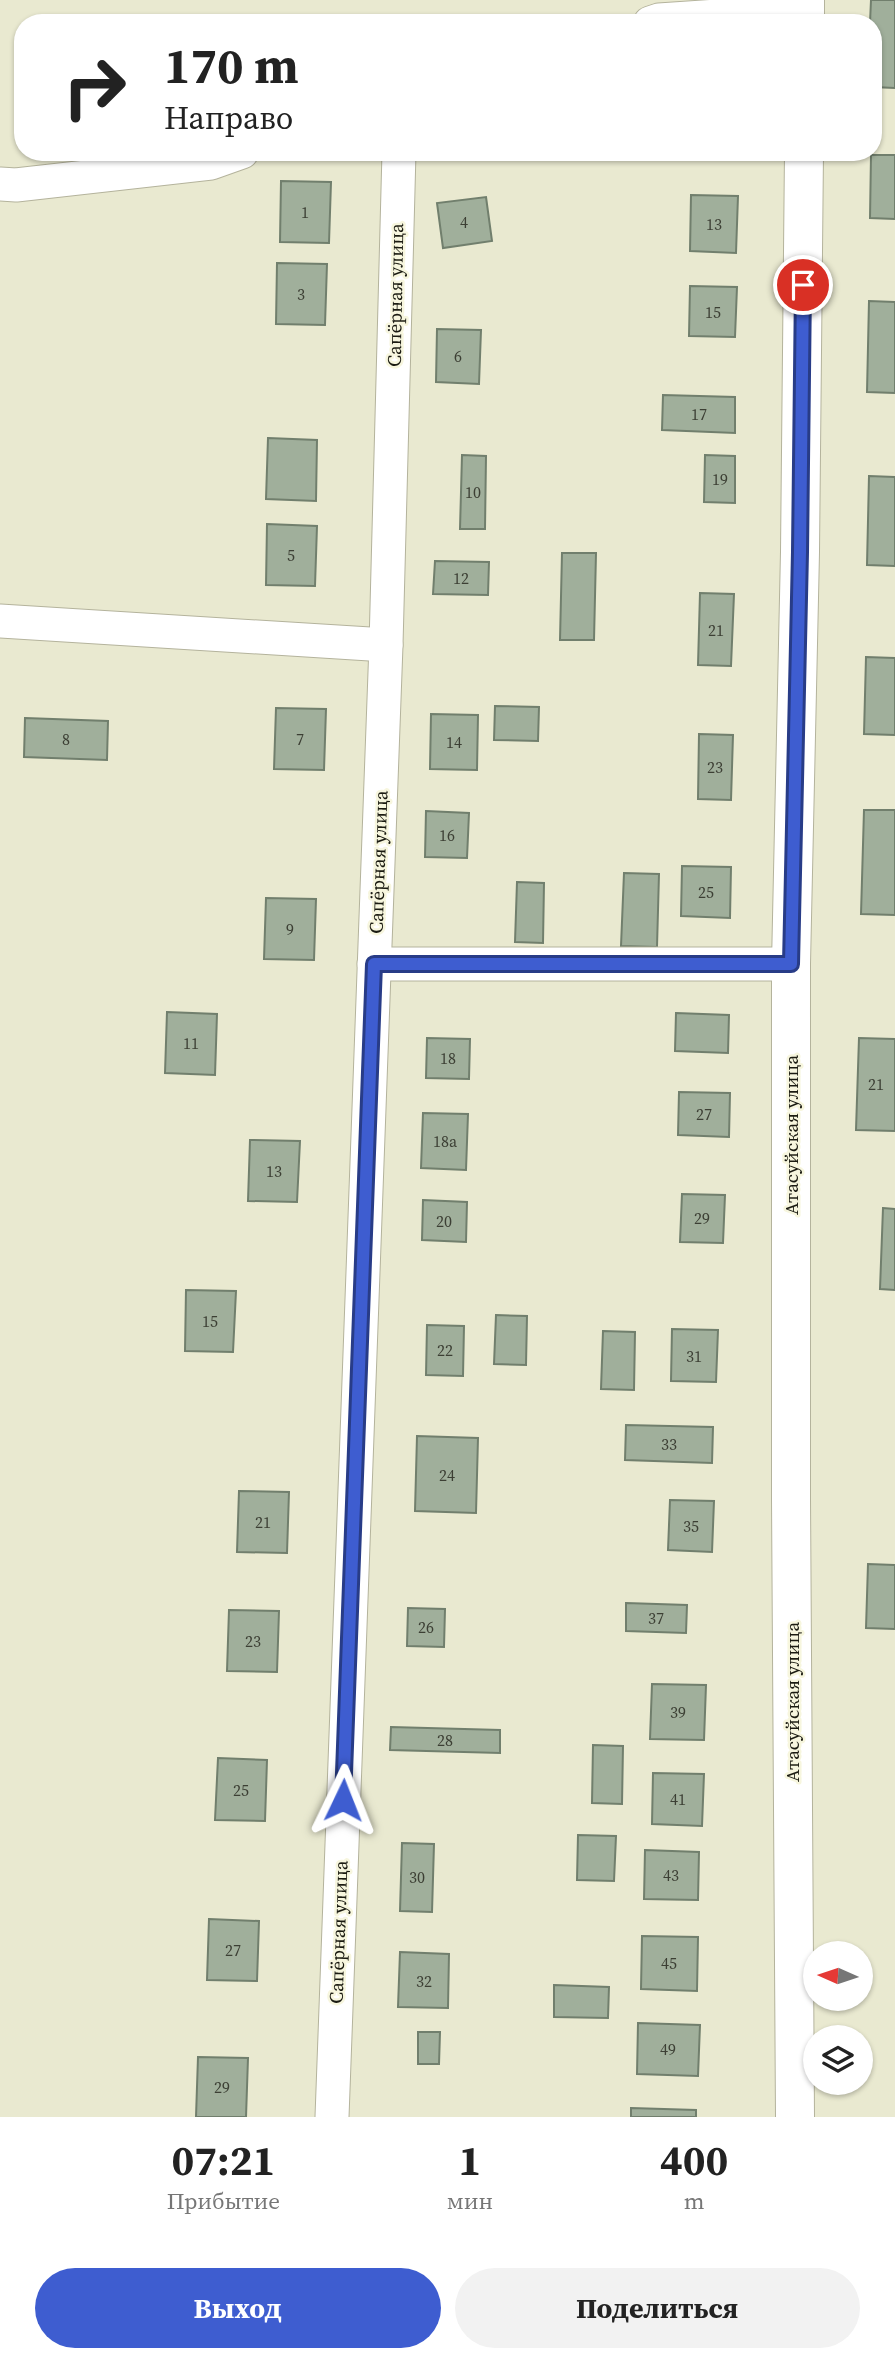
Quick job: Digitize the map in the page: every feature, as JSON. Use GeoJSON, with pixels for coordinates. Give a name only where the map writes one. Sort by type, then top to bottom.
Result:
{"type":"FeatureCollection","features":[{"type":"Feature","properties":{"kind":"street"},"geometry":{"type":"LineString","coordinates":[[756,14],[805,11]]}},
{"type":"Feature","properties":{"kind":"street"},"geometry":{"type":"LineString","coordinates":[[0,184],[16,185],[217,161]]}},
{"type":"Feature","properties":{"kind":"street","name":"Сапёрная улица"},"geometry":{"type":"LineString","coordinates":[[332,2117],[386,645],[399,161]]}},
{"type":"Feature","properties":{"kind":"street","name":"Атасуйская улица"},"geometry":{"type":"LineString","coordinates":[[795,2117],[791,964],[800,552],[804,161]]}},
{"type":"Feature","properties":{"kind":"street"},"geometry":{"type":"LineString","coordinates":[[0,621],[386,645]]}},
{"type":"Feature","properties":{"kind":"street"},"geometry":{"type":"LineString","coordinates":[[374,964],[791,964]]}},
{"type":"Feature","properties":{"kind":"building"},"geometry":{"type":"Polygon","coordinates":[[[871,0],[895,0],[895,88],[882,87],[882,14],[870,14],[871,0]]]}},
{"type":"Feature","properties":{"kind":"building"},"geometry":{"type":"Polygon","coordinates":[[[882,155],[895,155],[895,219],[870,218],[871,161],[882,161],[882,155]]]}},
{"type":"Feature","properties":{"kind":"building"},"geometry":{"type":"Polygon","coordinates":[[[281,181],[331,182],[329,243],[280,242],[281,181]]]}},
{"type":"Feature","properties":{"kind":"building"},"geometry":{"type":"Polygon","coordinates":[[[691,195],[738,196],[736,253],[690,251],[691,195]]]}},
{"type":"Feature","properties":{"kind":"building"},"geometry":{"type":"Polygon","coordinates":[[[486,197],[492,241],[443,248],[437,203],[486,197]]]}},
{"type":"Feature","properties":{"kind":"building"},"geometry":{"type":"Polygon","coordinates":[[[277,263],[327,264],[325,325],[276,324],[277,263]]]}},
{"type":"Feature","properties":{"kind":"building"},"geometry":{"type":"Polygon","coordinates":[[[690,286],[737,287],[735,337],[689,336],[690,286]]]}},
{"type":"Feature","properties":{"kind":"building"},"geometry":{"type":"Polygon","coordinates":[[[869,301],[895,302],[895,393],[867,392],[869,301]]]}},
{"type":"Feature","properties":{"kind":"building"},"geometry":{"type":"Polygon","coordinates":[[[437,329],[481,330],[479,384],[436,382],[437,329]]]}},
{"type":"Feature","properties":{"kind":"building"},"geometry":{"type":"Polygon","coordinates":[[[663,395],[735,397],[735,433],[662,430],[663,395]]]}},
{"type":"Feature","properties":{"kind":"building"},"geometry":{"type":"Polygon","coordinates":[[[268,438],[317,440],[316,501],[266,499],[268,438]]]}},
{"type":"Feature","properties":{"kind":"building"},"geometry":{"type":"Polygon","coordinates":[[[462,455],[486,456],[485,529],[460,529],[462,455]]]}},
{"type":"Feature","properties":{"kind":"building"},"geometry":{"type":"Polygon","coordinates":[[[705,455],[735,456],[735,503],[704,502],[705,455]]]}},
{"type":"Feature","properties":{"kind":"building"},"geometry":{"type":"Polygon","coordinates":[[[869,476],[895,477],[895,566],[867,565],[869,476]]]}},
{"type":"Feature","properties":{"kind":"building"},"geometry":{"type":"Polygon","coordinates":[[[267,524],[317,526],[315,586],[266,585],[267,524]]]}},
{"type":"Feature","properties":{"kind":"building"},"geometry":{"type":"Polygon","coordinates":[[[562,553],[596,553],[594,640],[560,640],[562,553]]]}},
{"type":"Feature","properties":{"kind":"building"},"geometry":{"type":"Polygon","coordinates":[[[435,561],[489,562],[488,595],[433,594],[435,561]]]}},
{"type":"Feature","properties":{"kind":"building"},"geometry":{"type":"Polygon","coordinates":[[[700,593],[734,594],[731,666],[698,665],[700,593]]]}},
{"type":"Feature","properties":{"kind":"building"},"geometry":{"type":"Polygon","coordinates":[[[866,657],[895,658],[895,735],[864,734],[866,657]]]}},
{"type":"Feature","properties":{"kind":"building"},"geometry":{"type":"Polygon","coordinates":[[[495,706],[539,707],[538,741],[494,740],[495,706]]]}},
{"type":"Feature","properties":{"kind":"building"},"geometry":{"type":"Polygon","coordinates":[[[276,708],[326,709],[324,770],[274,769],[276,708]]]}},
{"type":"Feature","properties":{"kind":"building"},"geometry":{"type":"Polygon","coordinates":[[[431,714],[478,715],[477,770],[430,769],[431,714]]]}},
{"type":"Feature","properties":{"kind":"building"},"geometry":{"type":"Polygon","coordinates":[[[25,718],[108,721],[107,760],[24,757],[25,718]]]}},
{"type":"Feature","properties":{"kind":"building"},"geometry":{"type":"Polygon","coordinates":[[[699,734],[733,735],[731,800],[698,799],[699,734]]]}},
{"type":"Feature","properties":{"kind":"building"},"geometry":{"type":"Polygon","coordinates":[[[864,810],[895,810],[895,915],[861,914],[864,810]]]}},
{"type":"Feature","properties":{"kind":"building"},"geometry":{"type":"Polygon","coordinates":[[[426,811],[469,813],[467,858],[425,857],[426,811]]]}},
{"type":"Feature","properties":{"kind":"building"},"geometry":{"type":"Polygon","coordinates":[[[682,866],[731,867],[730,918],[681,916],[682,866]]]}},
{"type":"Feature","properties":{"kind":"building"},"geometry":{"type":"Polygon","coordinates":[[[624,873],[659,874],[657,947],[621,946],[624,873]]]}},
{"type":"Feature","properties":{"kind":"building"},"geometry":{"type":"Polygon","coordinates":[[[517,882],[544,883],[543,943],[515,942],[517,882]]]}},
{"type":"Feature","properties":{"kind":"building"},"geometry":{"type":"Polygon","coordinates":[[[266,898],[316,899],[314,960],[264,959],[266,898]]]}},
{"type":"Feature","properties":{"kind":"building"},"geometry":{"type":"Polygon","coordinates":[[[167,1012],[217,1014],[215,1075],[165,1073],[167,1012]]]}},
{"type":"Feature","properties":{"kind":"building"},"geometry":{"type":"Polygon","coordinates":[[[676,1013],[729,1015],[728,1053],[675,1051],[676,1013]]]}},
{"type":"Feature","properties":{"kind":"building"},"geometry":{"type":"Polygon","coordinates":[[[427,1038],[470,1039],[469,1079],[426,1078],[427,1038]]]}},
{"type":"Feature","properties":{"kind":"building"},"geometry":{"type":"Polygon","coordinates":[[[859,1038],[895,1039],[895,1131],[856,1130],[859,1038]]]}},
{"type":"Feature","properties":{"kind":"building"},"geometry":{"type":"Polygon","coordinates":[[[679,1092],[730,1093],[729,1137],[678,1135],[679,1092]]]}},
{"type":"Feature","properties":{"kind":"building"},"geometry":{"type":"Polygon","coordinates":[[[423,1113],[468,1114],[466,1170],[421,1168],[423,1113]]]}},
{"type":"Feature","properties":{"kind":"building"},"geometry":{"type":"Polygon","coordinates":[[[250,1140],[300,1141],[297,1202],[248,1201],[250,1140]]]}},
{"type":"Feature","properties":{"kind":"building"},"geometry":{"type":"Polygon","coordinates":[[[682,1194],[725,1195],[723,1243],[680,1242],[682,1194]]]}},
{"type":"Feature","properties":{"kind":"building"},"geometry":{"type":"Polygon","coordinates":[[[423,1200],[467,1202],[466,1242],[422,1240],[423,1200]]]}},
{"type":"Feature","properties":{"kind":"building"},"geometry":{"type":"Polygon","coordinates":[[[883,1208],[895,1209],[895,1290],[880,1289],[883,1208]]]}},
{"type":"Feature","properties":{"kind":"building"},"geometry":{"type":"Polygon","coordinates":[[[186,1290],[236,1291],[233,1352],[185,1351],[186,1290]]]}},
{"type":"Feature","properties":{"kind":"building"},"geometry":{"type":"Polygon","coordinates":[[[496,1315],[527,1316],[526,1365],[494,1364],[496,1315]]]}},
{"type":"Feature","properties":{"kind":"building"},"geometry":{"type":"Polygon","coordinates":[[[427,1325],[464,1326],[463,1376],[426,1375],[427,1325]]]}},
{"type":"Feature","properties":{"kind":"building"},"geometry":{"type":"Polygon","coordinates":[[[672,1329],[718,1330],[716,1382],[671,1381],[672,1329]]]}},
{"type":"Feature","properties":{"kind":"building"},"geometry":{"type":"Polygon","coordinates":[[[603,1331],[635,1332],[634,1390],[601,1389],[603,1331]]]}},
{"type":"Feature","properties":{"kind":"building"},"geometry":{"type":"Polygon","coordinates":[[[626,1425],[713,1427],[712,1463],[625,1460],[626,1425]]]}},
{"type":"Feature","properties":{"kind":"building"},"geometry":{"type":"Polygon","coordinates":[[[417,1436],[478,1438],[476,1513],[415,1511],[417,1436]]]}},
{"type":"Feature","properties":{"kind":"building"},"geometry":{"type":"Polygon","coordinates":[[[239,1491],[289,1492],[287,1553],[237,1552],[239,1491]]]}},
{"type":"Feature","properties":{"kind":"building"},"geometry":{"type":"Polygon","coordinates":[[[670,1500],[714,1501],[712,1552],[668,1550],[670,1500]]]}},
{"type":"Feature","properties":{"kind":"building"},"geometry":{"type":"Polygon","coordinates":[[[868,1564],[895,1565],[895,1629],[866,1628],[868,1564]]]}},
{"type":"Feature","properties":{"kind":"building"},"geometry":{"type":"Polygon","coordinates":[[[626,1603],[687,1605],[686,1633],[626,1631],[626,1603]]]}},
{"type":"Feature","properties":{"kind":"building"},"geometry":{"type":"Polygon","coordinates":[[[408,1608],[445,1609],[444,1647],[407,1646],[408,1608]]]}},
{"type":"Feature","properties":{"kind":"building"},"geometry":{"type":"Polygon","coordinates":[[[229,1610],[279,1611],[277,1672],[227,1671],[229,1610]]]}},
{"type":"Feature","properties":{"kind":"building"},"geometry":{"type":"Polygon","coordinates":[[[652,1684],[706,1685],[704,1740],[650,1739],[652,1684]]]}},
{"type":"Feature","properties":{"kind":"building"},"geometry":{"type":"Polygon","coordinates":[[[391,1727],[500,1730],[500,1753],[390,1750],[391,1727]]]}},
{"type":"Feature","properties":{"kind":"building"},"geometry":{"type":"Polygon","coordinates":[[[593,1745],[623,1746],[622,1804],[592,1803],[593,1745]]]}},
{"type":"Feature","properties":{"kind":"building"},"geometry":{"type":"Polygon","coordinates":[[[218,1758],[267,1760],[265,1821],[215,1820],[218,1758]]]}},
{"type":"Feature","properties":{"kind":"building"},"geometry":{"type":"Polygon","coordinates":[[[653,1773],[704,1774],[702,1826],[652,1824],[653,1773]]]}},
{"type":"Feature","properties":{"kind":"building"},"geometry":{"type":"Polygon","coordinates":[[[578,1835],[616,1836],[614,1881],[577,1880],[578,1835]]]}},
{"type":"Feature","properties":{"kind":"building"},"geometry":{"type":"Polygon","coordinates":[[[402,1843],[434,1844],[432,1912],[400,1911],[402,1843]]]}},
{"type":"Feature","properties":{"kind":"building"},"geometry":{"type":"Polygon","coordinates":[[[645,1850],[699,1852],[698,1900],[644,1899],[645,1850]]]}},
{"type":"Feature","properties":{"kind":"building"},"geometry":{"type":"Polygon","coordinates":[[[209,1919],[259,1921],[257,1981],[207,1980],[209,1919]]]}},
{"type":"Feature","properties":{"kind":"building"},"geometry":{"type":"Polygon","coordinates":[[[642,1936],[698,1937],[697,1991],[641,1989],[642,1936]]]}},
{"type":"Feature","properties":{"kind":"building"},"geometry":{"type":"Polygon","coordinates":[[[400,1952],[449,1954],[448,2008],[398,2007],[400,1952]]]}},
{"type":"Feature","properties":{"kind":"building"},"geometry":{"type":"Polygon","coordinates":[[[554,1985],[609,1987],[608,2018],[554,2017],[554,1985]]]}},
{"type":"Feature","properties":{"kind":"building"},"geometry":{"type":"Polygon","coordinates":[[[638,2023],[700,2025],[698,2076],[637,2074],[638,2023]]]}},
{"type":"Feature","properties":{"kind":"building"},"geometry":{"type":"Polygon","coordinates":[[[418,2032],[440,2032],[439,2064],[418,2064],[418,2032]]]}},
{"type":"Feature","properties":{"kind":"building"},"geometry":{"type":"Polygon","coordinates":[[[198,2057],[248,2058],[246,2117],[196,2117],[198,2057]]]}},
{"type":"Feature","properties":{"kind":"building"},"geometry":{"type":"Polygon","coordinates":[[[631,2108],[696,2110],[696,2117],[631,2117],[631,2108]]]}},
{"type":"Feature","properties":{"kind":"route"},"geometry":{"type":"LineString","coordinates":[[343,1800],[374,964],[791,964],[803,285]]}}]}
